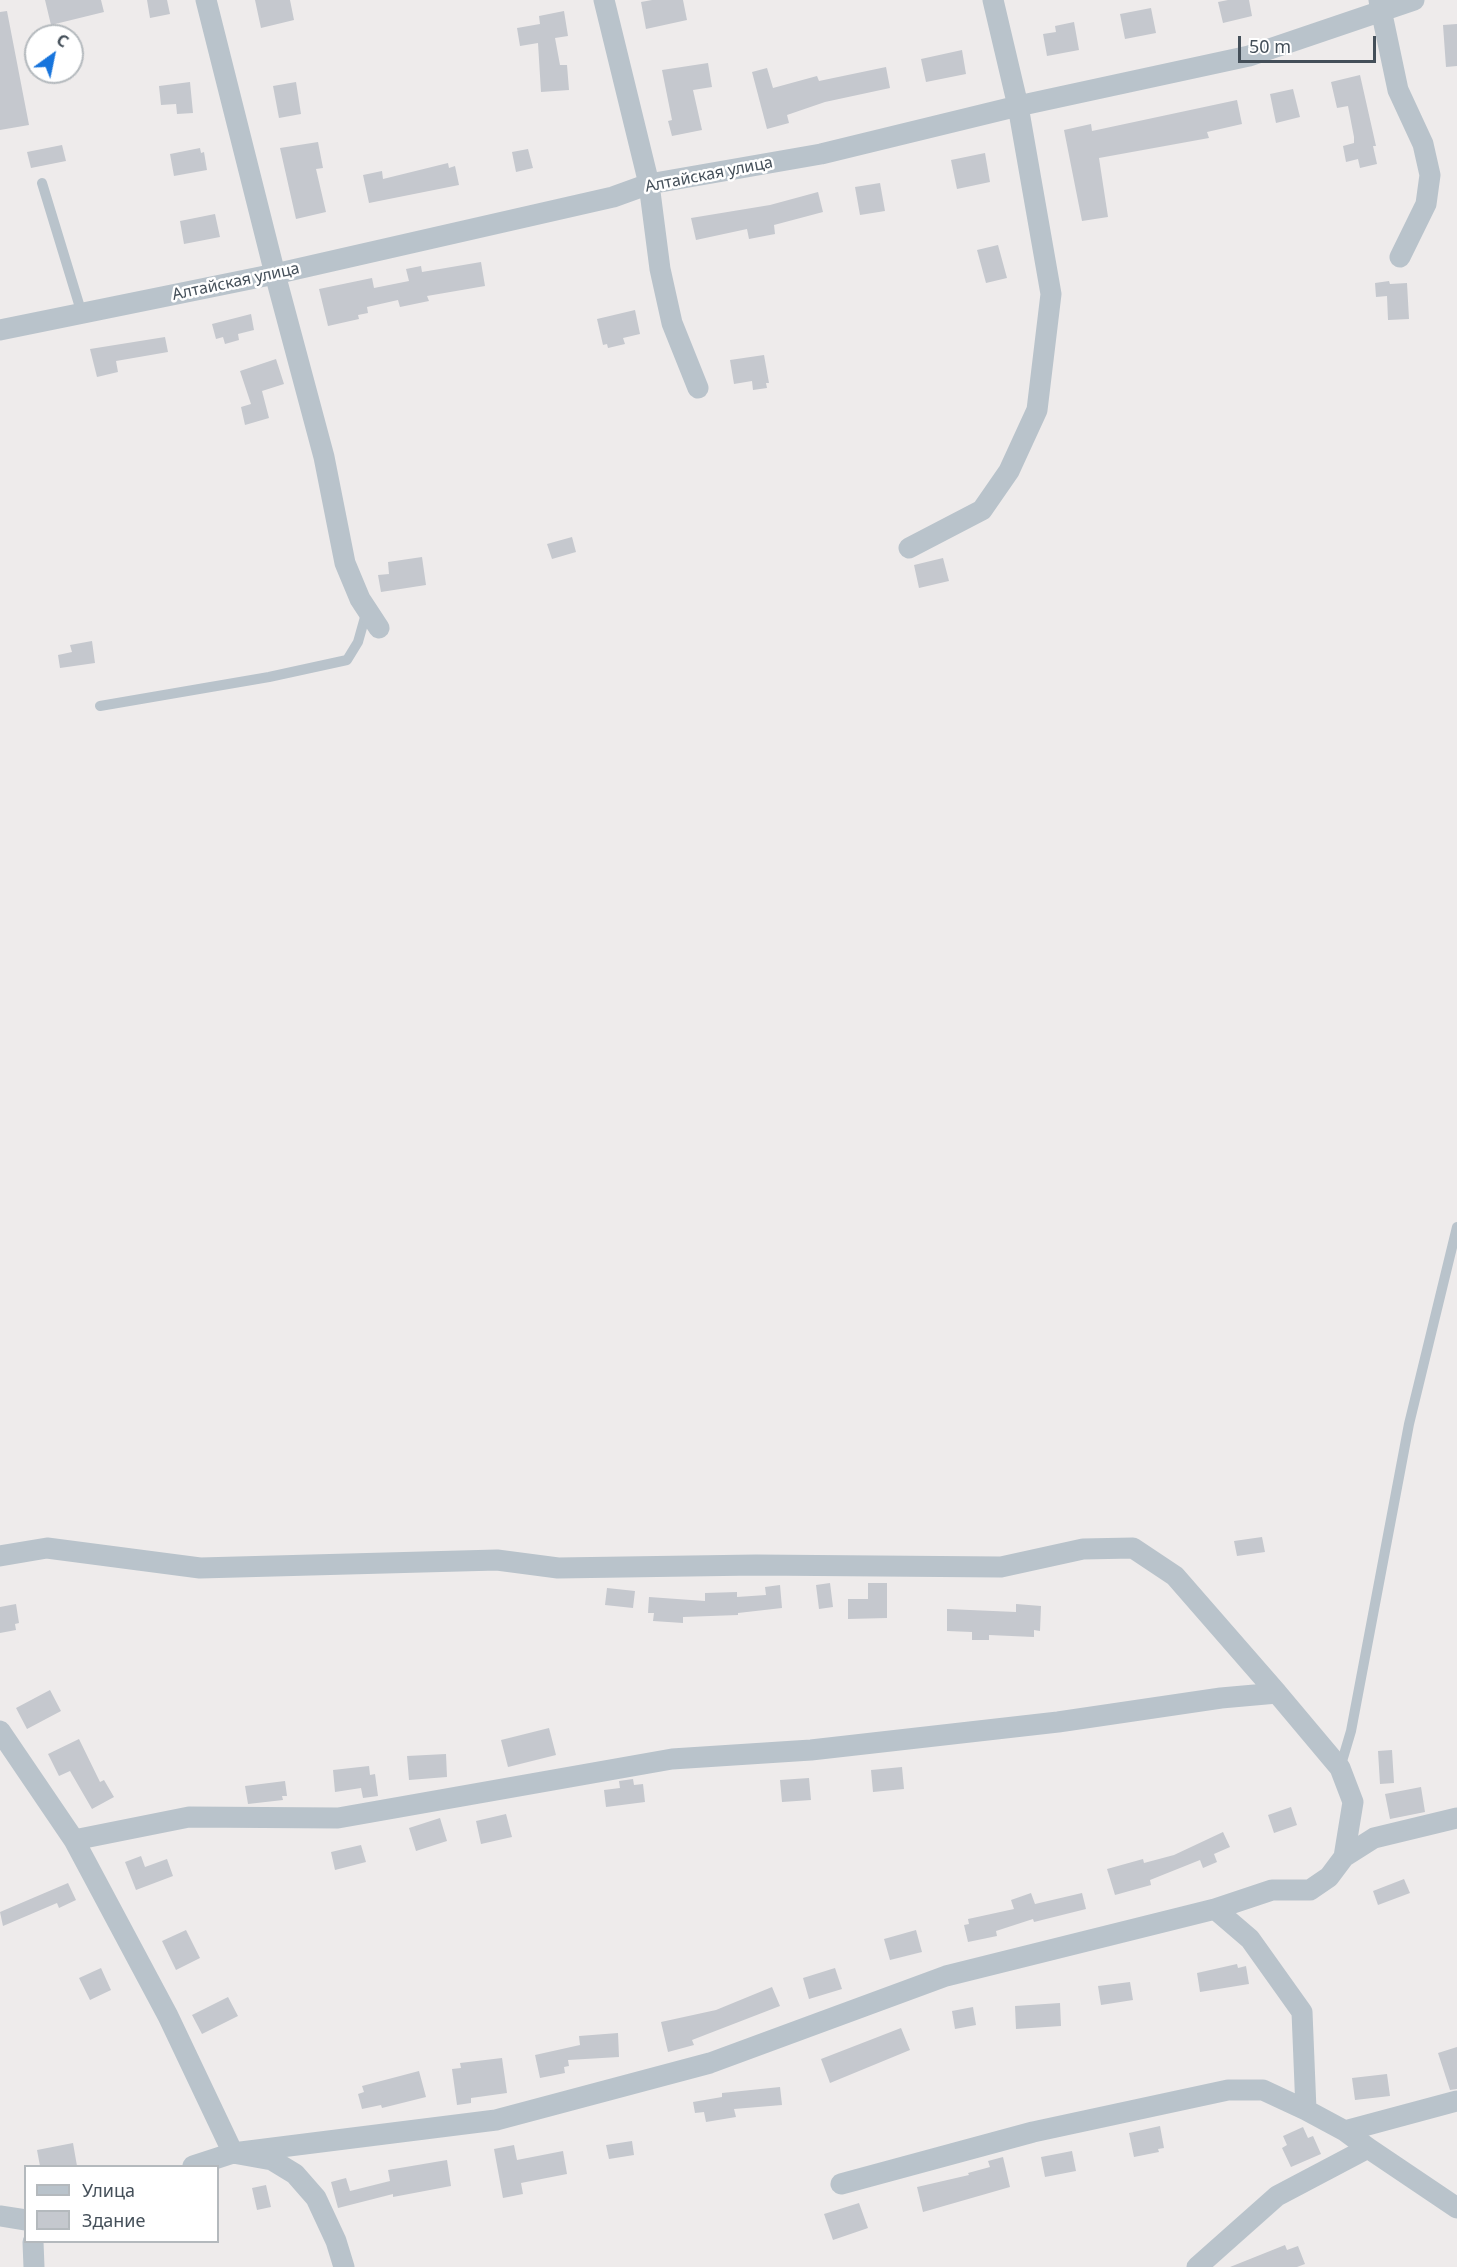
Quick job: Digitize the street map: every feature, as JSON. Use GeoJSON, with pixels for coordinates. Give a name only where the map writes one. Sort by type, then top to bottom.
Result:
{"type":"FeatureCollection","features":[{"type":"Feature","properties":{"kind":"street"},"geometry":{"type":"LineString","coordinates":[[206,0],[324,457],[345,563],[360,599],[379,628]]}},
{"type":"Feature","properties":{"kind":"street"},"geometry":{"type":"LineString","coordinates":[[604,0],[649,184],[660,269],[672,323],[698,387]]}},
{"type":"Feature","properties":{"kind":"street"},"geometry":{"type":"LineString","coordinates":[[909,548],[982,510],[1008,471],[1036,410],[1051,294],[1018,106],[993,0]]}},
{"type":"Feature","properties":{"kind":"street","name":"Алтайская улица"},"geometry":{"type":"LineString","coordinates":[[0,330],[275,274],[613,196],[649,184],[821,154],[1018,106],[1249,56],[1380,5],[1414,0]]}},
{"type":"Feature","properties":{"kind":"street"},"geometry":{"type":"LineString","coordinates":[[1380,5],[1398,90],[1423,144],[1430,175],[1426,204],[1401,257]]}},
{"type":"Feature","properties":{"kind":"street"},"geometry":{"type":"LineString","coordinates":[[0,1556],[47,1548],[200,1568],[497,1560],[558,1568],[756,1565],[1001,1567],[1083,1549],[1133,1548],[1175,1576],[1340,1768],[1353,1802],[1344,1857]]}},
{"type":"Feature","properties":{"kind":"street"},"geometry":{"type":"LineString","coordinates":[[74,1840],[189,1817],[338,1818],[672,1759],[823,1748],[1058,1722],[1221,1698],[1277,1693]]}},
{"type":"Feature","properties":{"kind":"street"},"geometry":{"type":"LineString","coordinates":[[0,1731],[74,1840],[168,2016],[233,2153]]}},
{"type":"Feature","properties":{"kind":"street"},"geometry":{"type":"LineString","coordinates":[[195,2165],[233,2153],[496,2120],[710,2063],[946,1976],[1215,1909],[1272,1890],[1310,1890],[1329,1877],[1344,1857],[1374,1838],[1457,1818]]}},
{"type":"Feature","properties":{"kind":"street"},"geometry":{"type":"LineString","coordinates":[[1215,1909],[1250,1939],[1302,2012],[1306,2110]]}},
{"type":"Feature","properties":{"kind":"street"},"geometry":{"type":"LineString","coordinates":[[841,2184],[1033,2132],[1228,2091],[1263,2090],[1345,2131],[1457,2208]]}},
{"type":"Feature","properties":{"kind":"street"},"geometry":{"type":"LineString","coordinates":[[1345,2131],[1457,2101]]}},
{"type":"Feature","properties":{"kind":"street"},"geometry":{"type":"LineString","coordinates":[[1197,2267],[1277,2196],[1368,2148]]}},
{"type":"Feature","properties":{"kind":"street"},"geometry":{"type":"LineString","coordinates":[[233,2153],[272,2160],[295,2174],[316,2198],[336,2241],[344,2267]]}},
{"type":"Feature","properties":{"kind":"street"},"geometry":{"type":"LineString","coordinates":[[0,2216],[24,2220]]}},
{"type":"Feature","properties":{"kind":"street"},"geometry":{"type":"LineString","coordinates":[[33,2243],[34,2267]]}},
{"type":"Feature","properties":{"kind":"lane"},"geometry":{"type":"LineString","coordinates":[[42,183],[82,314]]}},
{"type":"Feature","properties":{"kind":"lane"},"geometry":{"type":"LineString","coordinates":[[100,706],[269,677],[347,660],[358,642],[367,609]]}},
{"type":"Feature","properties":{"kind":"lane"},"geometry":{"type":"LineString","coordinates":[[1340,1768],[1350,1731],[1409,1424],[1457,1227]]}},
{"type":"Feature","properties":{"kind":"building"},"geometry":{"type":"Polygon","coordinates":[[[45,0],[101,0],[104,12],[51,24],[45,0]]]}},
{"type":"Feature","properties":{"kind":"building"},"geometry":{"type":"Polygon","coordinates":[[[147,0],[167,0],[170,14],[150,18],[147,0]]]}},
{"type":"Feature","properties":{"kind":"building"},"geometry":{"type":"Polygon","coordinates":[[[255,0],[290,0],[294,20],[261,28],[255,0]]]}},
{"type":"Feature","properties":{"kind":"building"},"geometry":{"type":"Polygon","coordinates":[[[683,0],[687,20],[646,29],[641,2],[683,0]]]}},
{"type":"Feature","properties":{"kind":"building"},"geometry":{"type":"Polygon","coordinates":[[[1249,0],[1252,16],[1223,23],[1218,2],[1249,0]]]}},
{"type":"Feature","properties":{"kind":"building"},"geometry":{"type":"Polygon","coordinates":[[[1151,8],[1156,33],[1125,39],[1120,14],[1151,8]]]}},
{"type":"Feature","properties":{"kind":"building"},"geometry":{"type":"Polygon","coordinates":[[[7,11],[29,125],[0,130],[0,12],[7,11]]]}},
{"type":"Feature","properties":{"kind":"building"},"geometry":{"type":"Polygon","coordinates":[[[564,11],[568,36],[555,38],[560,65],[567,65],[569,90],[541,92],[538,43],[520,46],[517,28],[540,24],[539,16],[564,11]]]}},
{"type":"Feature","properties":{"kind":"building"},"geometry":{"type":"Polygon","coordinates":[[[1074,22],[1079,50],[1047,56],[1043,34],[1056,32],[1055,26],[1074,22]]]}},
{"type":"Feature","properties":{"kind":"building"},"geometry":{"type":"Polygon","coordinates":[[[1457,24],[1457,66],[1446,67],[1443,25],[1457,24]]]}},
{"type":"Feature","properties":{"kind":"building"},"geometry":{"type":"Polygon","coordinates":[[[962,50],[966,74],[926,82],[921,59],[962,50]]]}},
{"type":"Feature","properties":{"kind":"building"},"geometry":{"type":"Polygon","coordinates":[[[708,63],[712,87],[693,90],[702,130],[672,136],[668,121],[672,120],[662,70],[708,63]]]}},
{"type":"Feature","properties":{"kind":"building"},"geometry":{"type":"Polygon","coordinates":[[[886,67],[890,88],[825,102],[787,115],[789,123],[767,129],[752,72],[767,68],[773,88],[817,76],[819,81],[886,67]]]}},
{"type":"Feature","properties":{"kind":"building"},"geometry":{"type":"Polygon","coordinates":[[[1360,75],[1376,146],[1373,146],[1377,164],[1360,168],[1358,159],[1346,162],[1343,146],[1354,143],[1354,137],[1348,106],[1337,108],[1331,82],[1360,75]]]}},
{"type":"Feature","properties":{"kind":"building"},"geometry":{"type":"Polygon","coordinates":[[[190,82],[193,113],[177,114],[176,104],[161,105],[159,86],[190,82]]]}},
{"type":"Feature","properties":{"kind":"building"},"geometry":{"type":"Polygon","coordinates":[[[296,82],[301,114],[279,118],[273,86],[296,82]]]}},
{"type":"Feature","properties":{"kind":"building"},"geometry":{"type":"Polygon","coordinates":[[[1293,89],[1300,117],[1276,123],[1270,94],[1293,89]]]}},
{"type":"Feature","properties":{"kind":"building"},"geometry":{"type":"Polygon","coordinates":[[[1237,100],[1242,124],[1207,132],[1209,138],[1099,158],[1108,217],[1082,221],[1064,130],[1091,124],[1092,131],[1237,100]]]}},
{"type":"Feature","properties":{"kind":"building"},"geometry":{"type":"Polygon","coordinates":[[[318,142],[323,168],[316,169],[326,212],[296,219],[280,148],[318,142]]]}},
{"type":"Feature","properties":{"kind":"building"},"geometry":{"type":"Polygon","coordinates":[[[62,145],[66,161],[31,168],[27,152],[62,145]]]}},
{"type":"Feature","properties":{"kind":"building"},"geometry":{"type":"Polygon","coordinates":[[[200,148],[201,153],[204,152],[207,170],[174,176],[170,154],[200,148]]]}},
{"type":"Feature","properties":{"kind":"building"},"geometry":{"type":"Polygon","coordinates":[[[528,149],[533,168],[516,172],[512,152],[528,149]]]}},
{"type":"Feature","properties":{"kind":"building"},"geometry":{"type":"Polygon","coordinates":[[[985,153],[990,182],[957,189],[951,160],[985,153]]]}},
{"type":"Feature","properties":{"kind":"building"},"geometry":{"type":"Polygon","coordinates":[[[448,163],[449,168],[455,166],[459,185],[369,203],[363,175],[382,171],[383,179],[448,163]]]}},
{"type":"Feature","properties":{"kind":"building"},"geometry":{"type":"Polygon","coordinates":[[[880,183],[885,211],[860,215],[855,187],[880,183]]]}},
{"type":"Feature","properties":{"kind":"building"},"geometry":{"type":"Polygon","coordinates":[[[818,192],[823,212],[774,225],[775,234],[749,239],[747,229],[696,240],[691,218],[770,205],[818,192]]]}},
{"type":"Feature","properties":{"kind":"building"},"geometry":{"type":"Polygon","coordinates":[[[215,214],[220,237],[184,244],[180,221],[215,214]]]}},
{"type":"Feature","properties":{"kind":"building"},"geometry":{"type":"Polygon","coordinates":[[[998,245],[1007,278],[986,283],[977,250],[998,245]]]}},
{"type":"Feature","properties":{"kind":"building"},"geometry":{"type":"Polygon","coordinates":[[[481,262],[485,286],[427,296],[429,301],[400,307],[398,300],[367,307],[368,313],[358,315],[359,319],[328,326],[319,289],[372,278],[374,288],[409,281],[406,269],[421,266],[422,272],[481,262]]]}},
{"type":"Feature","properties":{"kind":"building"},"geometry":{"type":"Polygon","coordinates":[[[1389,281],[1390,284],[1407,283],[1409,319],[1388,320],[1387,296],[1376,297],[1375,283],[1389,281]]]}},
{"type":"Feature","properties":{"kind":"building"},"geometry":{"type":"Polygon","coordinates":[[[635,310],[640,334],[623,338],[625,344],[608,348],[607,344],[603,345],[597,319],[635,310]]]}},
{"type":"Feature","properties":{"kind":"building"},"geometry":{"type":"Polygon","coordinates":[[[251,314],[254,330],[238,334],[239,340],[225,344],[223,337],[216,339],[212,324],[251,314]]]}},
{"type":"Feature","properties":{"kind":"building"},"geometry":{"type":"Polygon","coordinates":[[[165,337],[168,352],[116,361],[118,372],[97,377],[90,349],[165,337]]]}},
{"type":"Feature","properties":{"kind":"building"},"geometry":{"type":"Polygon","coordinates":[[[764,355],[769,383],[766,383],[767,388],[753,390],[752,381],[734,384],[730,360],[764,355]]]}},
{"type":"Feature","properties":{"kind":"building"},"geometry":{"type":"Polygon","coordinates":[[[276,359],[284,384],[262,391],[269,418],[245,425],[241,407],[251,404],[240,371],[276,359]]]}},
{"type":"Feature","properties":{"kind":"building"},"geometry":{"type":"Polygon","coordinates":[[[572,537],[576,552],[552,559],[547,544],[572,537]]]}},
{"type":"Feature","properties":{"kind":"building"},"geometry":{"type":"Polygon","coordinates":[[[422,557],[426,585],[381,592],[378,575],[389,574],[388,562],[422,557]]]}},
{"type":"Feature","properties":{"kind":"building"},"geometry":{"type":"Polygon","coordinates":[[[943,558],[949,581],[919,588],[914,565],[943,558]]]}},
{"type":"Feature","properties":{"kind":"building"},"geometry":{"type":"Polygon","coordinates":[[[92,641],[95,663],[60,668],[58,655],[72,652],[70,645],[92,641]]]}},
{"type":"Feature","properties":{"kind":"building"},"geometry":{"type":"Polygon","coordinates":[[[1262,1537],[1265,1552],[1237,1556],[1234,1541],[1262,1537]]]}},
{"type":"Feature","properties":{"kind":"building"},"geometry":{"type":"Polygon","coordinates":[[[830,1583],[833,1607],[819,1609],[816,1585],[830,1583]]]}},
{"type":"Feature","properties":{"kind":"building"},"geometry":{"type":"Polygon","coordinates":[[[868,1583],[887,1583],[887,1618],[848,1619],[848,1599],[868,1599],[868,1583]]]}},
{"type":"Feature","properties":{"kind":"building"},"geometry":{"type":"Polygon","coordinates":[[[780,1585],[782,1608],[738,1613],[738,1615],[683,1617],[683,1623],[653,1621],[654,1613],[648,1613],[649,1597],[705,1601],[705,1593],[737,1592],[737,1597],[766,1595],[765,1587],[780,1585]]]}},
{"type":"Feature","properties":{"kind":"building"},"geometry":{"type":"Polygon","coordinates":[[[607,1588],[635,1591],[633,1608],[605,1605],[607,1588]]]}},
{"type":"Feature","properties":{"kind":"building"},"geometry":{"type":"Polygon","coordinates":[[[16,1604],[19,1623],[15,1624],[16,1630],[0,1633],[0,1607],[16,1604]]]}},
{"type":"Feature","properties":{"kind":"building"},"geometry":{"type":"Polygon","coordinates":[[[1016,1604],[1041,1606],[1040,1631],[1034,1630],[1034,1637],[989,1635],[989,1640],[972,1640],[972,1632],[947,1631],[947,1609],[1016,1612],[1016,1604]]]}},
{"type":"Feature","properties":{"kind":"building"},"geometry":{"type":"Polygon","coordinates":[[[50,1690],[61,1711],[27,1729],[16,1708],[50,1690]]]}},
{"type":"Feature","properties":{"kind":"building"},"geometry":{"type":"Polygon","coordinates":[[[549,1728],[556,1755],[508,1767],[501,1740],[549,1728]]]}},
{"type":"Feature","properties":{"kind":"building"},"geometry":{"type":"Polygon","coordinates":[[[79,1739],[100,1782],[104,1780],[114,1797],[92,1809],[70,1771],[59,1776],[48,1754],[79,1739]]]}},
{"type":"Feature","properties":{"kind":"building"},"geometry":{"type":"Polygon","coordinates":[[[1392,1750],[1394,1783],[1380,1784],[1378,1751],[1392,1750]]]}},
{"type":"Feature","properties":{"kind":"building"},"geometry":{"type":"Polygon","coordinates":[[[446,1754],[447,1777],[409,1780],[407,1756],[446,1754]]]}},
{"type":"Feature","properties":{"kind":"building"},"geometry":{"type":"Polygon","coordinates":[[[369,1766],[370,1775],[375,1774],[378,1796],[363,1798],[361,1788],[335,1792],[333,1770],[369,1766]]]}},
{"type":"Feature","properties":{"kind":"building"},"geometry":{"type":"Polygon","coordinates":[[[902,1767],[904,1789],[873,1792],[871,1770],[902,1767]]]}},
{"type":"Feature","properties":{"kind":"building"},"geometry":{"type":"Polygon","coordinates":[[[809,1778],[811,1800],[782,1802],[780,1780],[809,1778]]]}},
{"type":"Feature","properties":{"kind":"building"},"geometry":{"type":"Polygon","coordinates":[[[633,1779],[634,1785],[643,1784],[645,1802],[606,1807],[604,1790],[620,1788],[619,1781],[633,1779]]]}},
{"type":"Feature","properties":{"kind":"building"},"geometry":{"type":"Polygon","coordinates":[[[285,1781],[287,1796],[282,1796],[283,1800],[248,1804],[245,1786],[285,1781]]]}},
{"type":"Feature","properties":{"kind":"building"},"geometry":{"type":"Polygon","coordinates":[[[1421,1787],[1425,1812],[1390,1819],[1385,1794],[1421,1787]]]}},
{"type":"Feature","properties":{"kind":"building"},"geometry":{"type":"Polygon","coordinates":[[[1291,1807],[1297,1825],[1274,1833],[1268,1815],[1291,1807]]]}},
{"type":"Feature","properties":{"kind":"building"},"geometry":{"type":"Polygon","coordinates":[[[506,1814],[512,1837],[481,1844],[476,1821],[506,1814]]]}},
{"type":"Feature","properties":{"kind":"building"},"geometry":{"type":"Polygon","coordinates":[[[440,1818],[447,1841],[416,1851],[409,1828],[440,1818]]]}},
{"type":"Feature","properties":{"kind":"building"},"geometry":{"type":"Polygon","coordinates":[[[1223,1832],[1230,1847],[1214,1854],[1217,1862],[1203,1868],[1200,1860],[1150,1880],[1151,1885],[1115,1895],[1107,1869],[1143,1859],[1144,1863],[1174,1855],[1223,1832]]]}},
{"type":"Feature","properties":{"kind":"building"},"geometry":{"type":"Polygon","coordinates":[[[361,1845],[366,1862],[335,1870],[331,1852],[361,1845]]]}},
{"type":"Feature","properties":{"kind":"building"},"geometry":{"type":"Polygon","coordinates":[[[141,1856],[145,1867],[167,1859],[173,1876],[136,1890],[125,1862],[141,1856]]]}},
{"type":"Feature","properties":{"kind":"building"},"geometry":{"type":"Polygon","coordinates":[[[1404,1879],[1410,1893],[1378,1905],[1373,1891],[1404,1879]]]}},
{"type":"Feature","properties":{"kind":"building"},"geometry":{"type":"Polygon","coordinates":[[[68,1883],[76,1900],[59,1908],[57,1903],[3,1926],[0,1912],[68,1883]]]}},
{"type":"Feature","properties":{"kind":"building"},"geometry":{"type":"Polygon","coordinates":[[[1031,1893],[1035,1904],[1082,1893],[1086,1909],[1034,1922],[1033,1919],[996,1931],[997,1936],[968,1942],[964,1925],[969,1924],[968,1919],[1014,1909],[1011,1900],[1031,1893]]]}},
{"type":"Feature","properties":{"kind":"building"},"geometry":{"type":"Polygon","coordinates":[[[186,1930],[200,1958],[176,1970],[162,1941],[186,1930]]]}},
{"type":"Feature","properties":{"kind":"building"},"geometry":{"type":"Polygon","coordinates":[[[916,1930],[922,1952],[890,1960],[884,1939],[916,1930]]]}},
{"type":"Feature","properties":{"kind":"building"},"geometry":{"type":"Polygon","coordinates":[[[1237,1964],[1238,1968],[1246,1966],[1249,1984],[1200,1992],[1197,1973],[1237,1964]]]}},
{"type":"Feature","properties":{"kind":"building"},"geometry":{"type":"Polygon","coordinates":[[[101,1968],[111,1990],[90,2000],[79,1978],[101,1968]]]}},
{"type":"Feature","properties":{"kind":"building"},"geometry":{"type":"Polygon","coordinates":[[[835,1968],[842,1989],[809,1999],[803,1978],[835,1968]]]}},
{"type":"Feature","properties":{"kind":"building"},"geometry":{"type":"Polygon","coordinates":[[[1130,1982],[1133,2000],[1101,2005],[1098,1986],[1130,1982]]]}},
{"type":"Feature","properties":{"kind":"building"},"geometry":{"type":"Polygon","coordinates":[[[772,1987],[780,2006],[692,2040],[694,2045],[668,2052],[661,2022],[716,2010],[772,1987]]]}},
{"type":"Feature","properties":{"kind":"building"},"geometry":{"type":"Polygon","coordinates":[[[228,1997],[238,2016],[202,2034],[192,2015],[228,1997]]]}},
{"type":"Feature","properties":{"kind":"building"},"geometry":{"type":"Polygon","coordinates":[[[1060,2003],[1061,2026],[1016,2029],[1015,2006],[1060,2003]]]}},
{"type":"Feature","properties":{"kind":"building"},"geometry":{"type":"Polygon","coordinates":[[[973,2007],[976,2025],[955,2029],[952,2011],[973,2007]]]}},
{"type":"Feature","properties":{"kind":"building"},"geometry":{"type":"Polygon","coordinates":[[[901,2028],[910,2050],[830,2083],[821,2059],[901,2028]]]}},
{"type":"Feature","properties":{"kind":"building"},"geometry":{"type":"Polygon","coordinates":[[[618,2033],[619,2057],[568,2060],[569,2066],[564,2067],[565,2073],[540,2078],[535,2055],[580,2045],[579,2036],[618,2033]]]}},
{"type":"Feature","properties":{"kind":"building"},"geometry":{"type":"Polygon","coordinates":[[[1457,2047],[1457,2089],[1450,2090],[1438,2053],[1457,2047]]]}},
{"type":"Feature","properties":{"kind":"building"},"geometry":{"type":"Polygon","coordinates":[[[502,2058],[507,2093],[471,2098],[471,2103],[457,2105],[452,2069],[461,2068],[460,2063],[502,2058]]]}},
{"type":"Feature","properties":{"kind":"building"},"geometry":{"type":"Polygon","coordinates":[[[419,2071],[426,2097],[382,2108],[381,2105],[362,2109],[358,2094],[364,2092],[362,2086],[419,2071]]]}},
{"type":"Feature","properties":{"kind":"building"},"geometry":{"type":"Polygon","coordinates":[[[1387,2074],[1390,2096],[1355,2100],[1352,2078],[1387,2074]]]}},
{"type":"Feature","properties":{"kind":"building"},"geometry":{"type":"Polygon","coordinates":[[[780,2087],[782,2105],[734,2109],[736,2117],[706,2122],[704,2112],[695,2113],[693,2102],[722,2097],[722,2093],[780,2087]]]}},
{"type":"Feature","properties":{"kind":"building"},"geometry":{"type":"Polygon","coordinates":[[[1160,2126],[1164,2148],[1158,2149],[1159,2152],[1134,2157],[1129,2133],[1160,2126]]]}},
{"type":"Feature","properties":{"kind":"building"},"geometry":{"type":"Polygon","coordinates":[[[1303,2127],[1308,2138],[1313,2136],[1321,2154],[1291,2167],[1282,2148],[1287,2145],[1283,2136],[1303,2127]]]}},
{"type":"Feature","properties":{"kind":"building"},"geometry":{"type":"Polygon","coordinates":[[[632,2141],[634,2155],[609,2159],[606,2145],[632,2141]]]}},
{"type":"Feature","properties":{"kind":"building"},"geometry":{"type":"Polygon","coordinates":[[[73,2143],[77,2165],[40,2165],[37,2150],[73,2143]]]}},
{"type":"Feature","properties":{"kind":"building"},"geometry":{"type":"Polygon","coordinates":[[[514,2145],[517,2160],[563,2151],[567,2174],[521,2183],[523,2194],[503,2198],[494,2149],[514,2145]]]}},
{"type":"Feature","properties":{"kind":"building"},"geometry":{"type":"Polygon","coordinates":[[[1072,2151],[1076,2171],[1045,2177],[1041,2157],[1072,2151]]]}},
{"type":"Feature","properties":{"kind":"building"},"geometry":{"type":"Polygon","coordinates":[[[1003,2157],[1010,2187],[923,2212],[917,2187],[969,2175],[968,2173],[990,2167],[988,2161],[1003,2157]]]}},
{"type":"Feature","properties":{"kind":"building"},"geometry":{"type":"Polygon","coordinates":[[[447,2160],[451,2186],[393,2197],[393,2194],[338,2208],[331,2182],[346,2178],[350,2191],[390,2181],[388,2170],[447,2160]]]}},
{"type":"Feature","properties":{"kind":"building"},"geometry":{"type":"Polygon","coordinates":[[[266,2185],[271,2207],[257,2210],[252,2188],[266,2185]]]}},
{"type":"Feature","properties":{"kind":"building"},"geometry":{"type":"Polygon","coordinates":[[[859,2203],[868,2228],[833,2240],[824,2214],[859,2203]]]}},
{"type":"Feature","properties":{"kind":"building"},"geometry":{"type":"Polygon","coordinates":[[[1285,2245],[1287,2250],[1298,2246],[1305,2264],[1297,2267],[1230,2267],[1285,2245]]]}}]}
